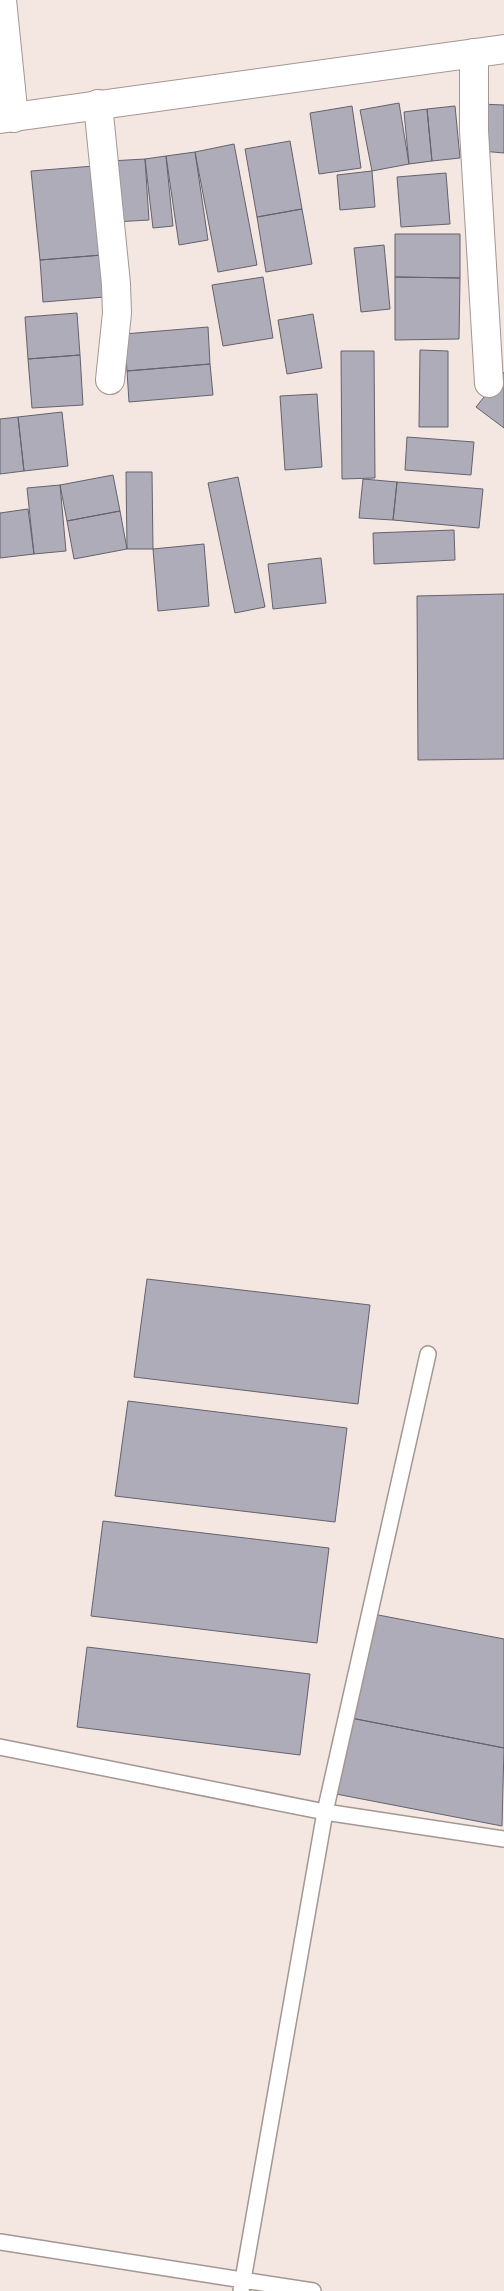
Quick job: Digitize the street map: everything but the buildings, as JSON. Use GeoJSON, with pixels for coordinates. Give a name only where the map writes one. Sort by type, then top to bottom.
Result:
{"type":"FeatureCollection","features":[{"type":"Feature","properties":{"kind":"street"},"geometry":{"type":"LineString","coordinates":[[2,0],[7,118],[504,49]]}},
{"type":"Feature","properties":{"kind":"street"},"geometry":{"type":"LineString","coordinates":[[474,54],[474,131],[489,383]]}},
{"type":"Feature","properties":{"kind":"street"},"geometry":{"type":"LineString","coordinates":[[98,104],[116,284],[117,313],[110,380]]}},
{"type":"Feature","properties":{"kind":"lane"},"geometry":{"type":"LineString","coordinates":[[242,2285],[325,1812],[428,1354]]}},
{"type":"Feature","properties":{"kind":"lane"},"geometry":{"type":"LineString","coordinates":[[0,1747],[325,1812],[504,1839]]}},
{"type":"Feature","properties":{"kind":"lane"},"geometry":{"type":"LineString","coordinates":[[0,2242],[242,2285],[313,2291]]}}]}
